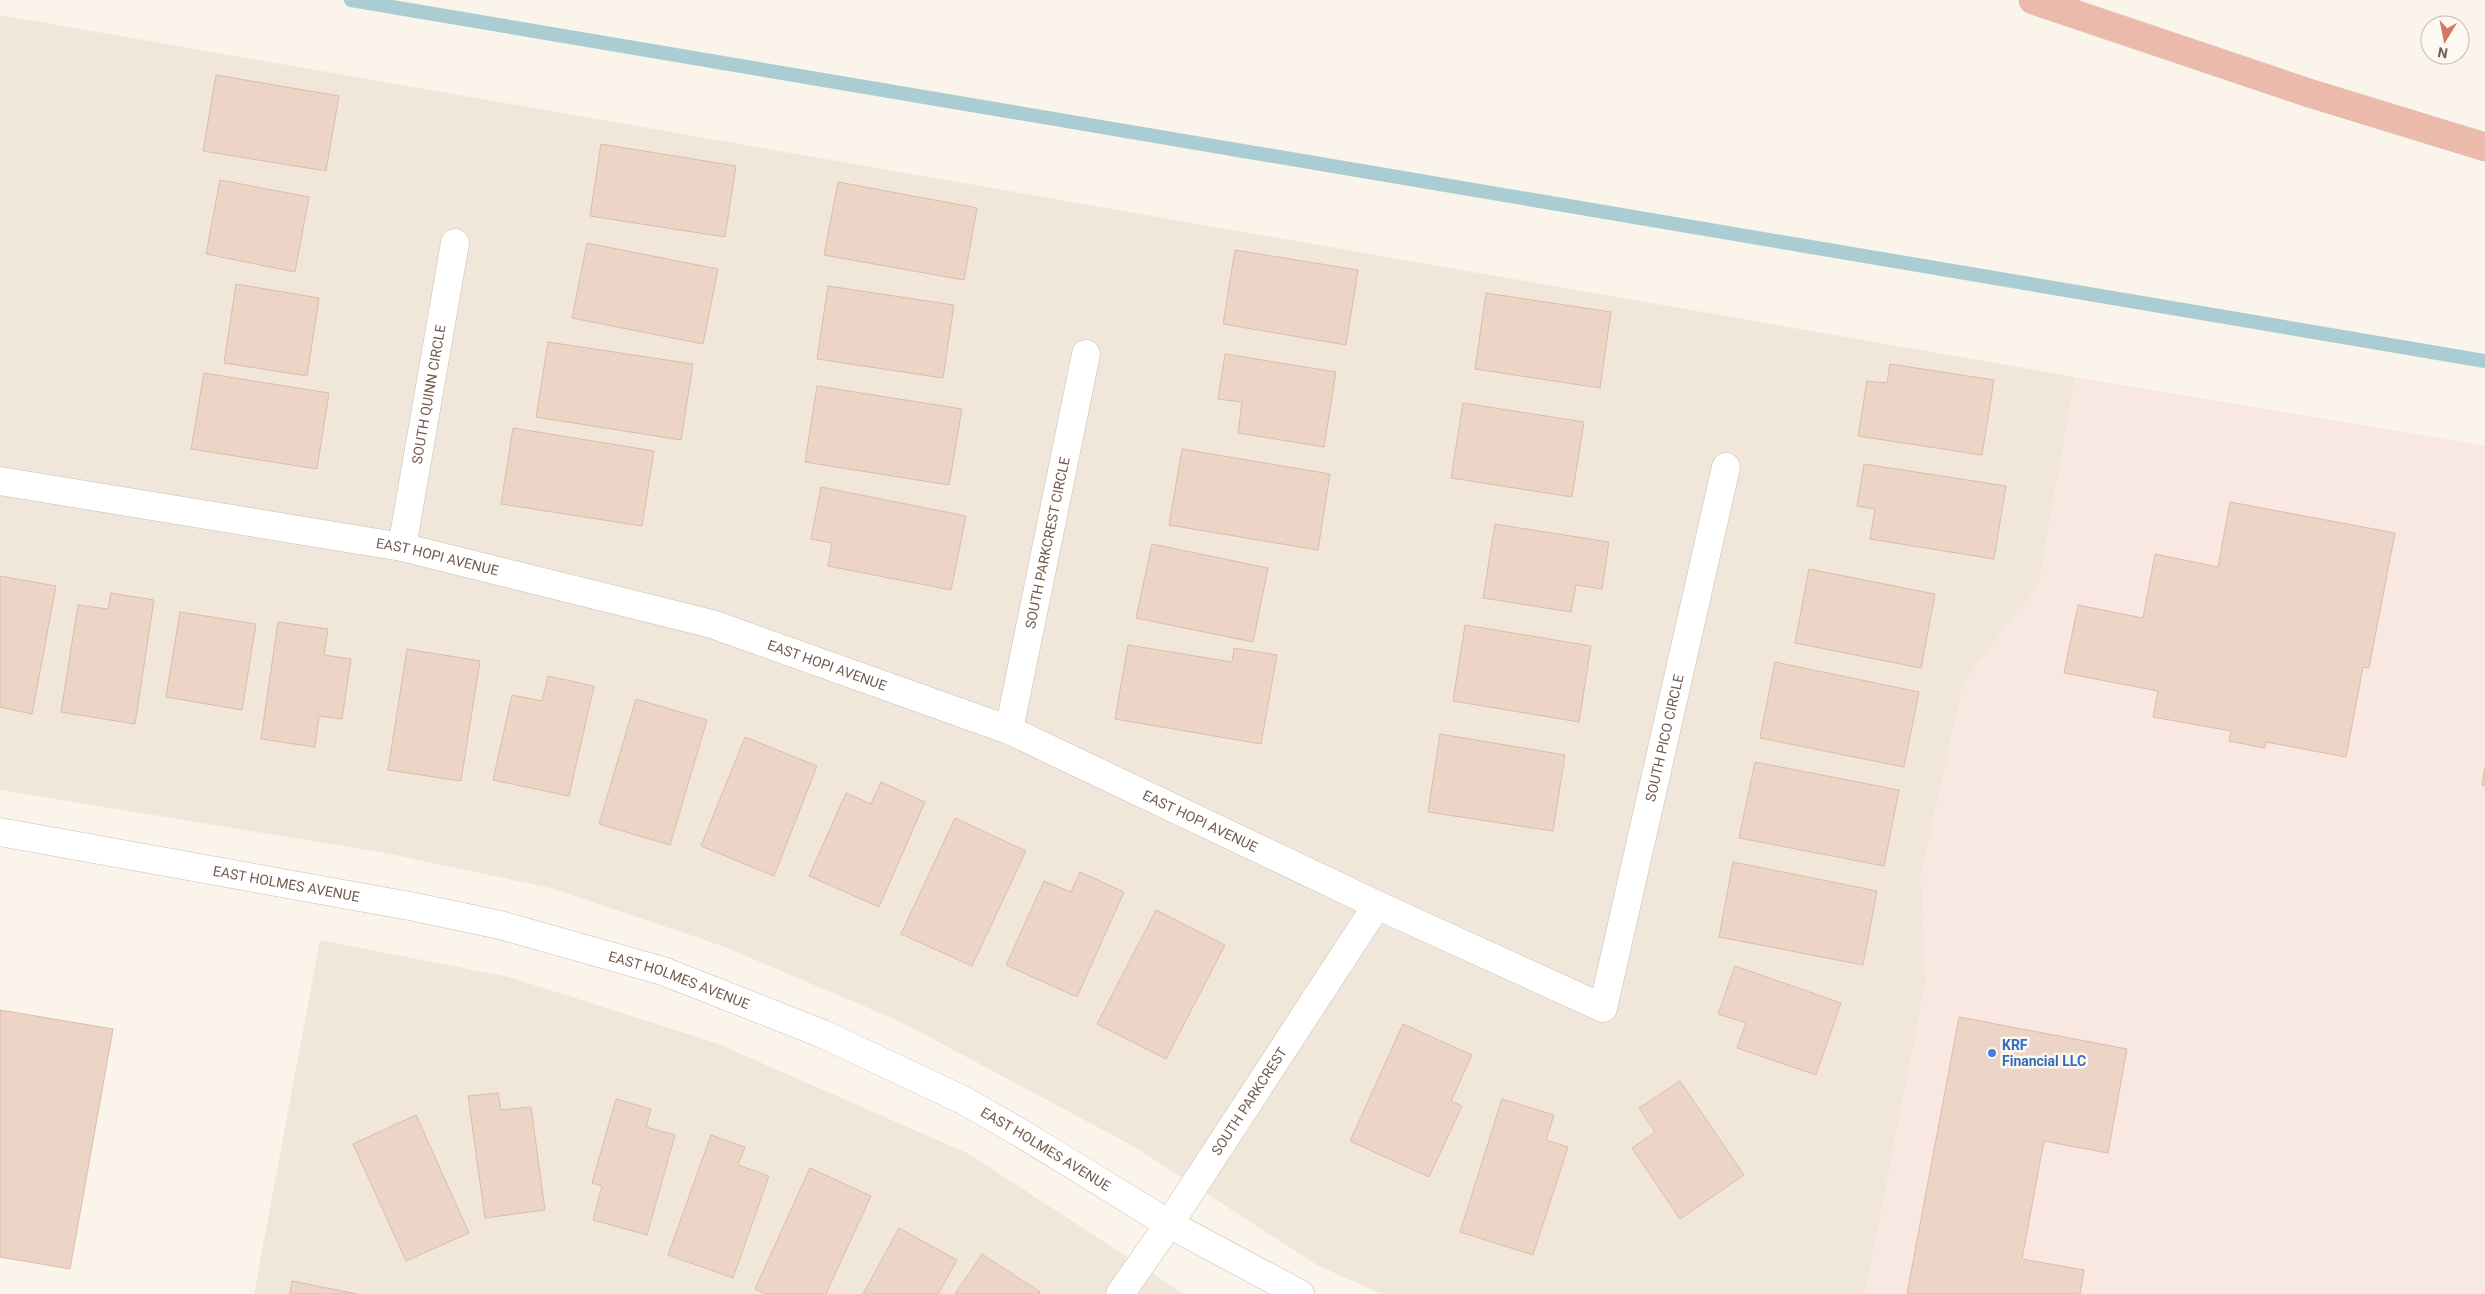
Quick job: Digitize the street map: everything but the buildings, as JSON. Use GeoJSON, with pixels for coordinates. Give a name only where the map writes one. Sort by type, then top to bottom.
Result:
{"type":"FeatureCollection","features":[{"type":"Feature","properties":{"kind":"highway"},"geometry":{"type":"LineString","coordinates":[[2033,0],[2309,93],[2485,147]]}},
{"type":"Feature","properties":{"kind":"street","name":"SOUTH QUINN CIRCLE"},"geometry":{"type":"LineString","coordinates":[[402,546],[455,243]]}},
{"type":"Feature","properties":{"kind":"street","name":"SOUTH PARKCREST CIRCLE"},"geometry":{"type":"LineString","coordinates":[[1009,730],[1086,354]]}},
{"type":"Feature","properties":{"kind":"street","name":"SOUTH PICO CIRCLE"},"geometry":{"type":"LineString","coordinates":[[1603,1008],[1726,467]]}},
{"type":"Feature","properties":{"kind":"street","name":"EAST HOPI AVENUE"},"geometry":{"type":"LineString","coordinates":[[0,481],[402,546],[712,624],[1009,730],[1377,905],[1603,1008]]}},
{"type":"Feature","properties":{"kind":"street","name":"EAST HOLMES AVENUE"},"geometry":{"type":"LineString","coordinates":[[0,832],[359,896],[491,923],[576,945],[663,971],[823,1034],[963,1100],[1169,1224],[1300,1294]]}},
{"type":"Feature","properties":{"kind":"street","name":"SOUTH PARKCREST"},"geometry":{"type":"LineString","coordinates":[[1120,1294],[1169,1224],[1377,905]]}},
{"type":"Feature","properties":{"kind":"shaded area"},"geometry":{"type":"Polygon","coordinates":[[[0,15],[2075,377],[2039,584],[1964,681],[1921,875],[1926,981],[1865,1294],[1381,1294],[1317,1265],[1133,1146],[901,1022],[725,947],[551,888],[380,852],[0,790],[0,15]]]}},
{"type":"Feature","properties":{"kind":"shaded area"},"geometry":{"type":"Polygon","coordinates":[[[2075,377],[2485,446],[2485,1294],[1865,1294],[1926,981],[1921,875],[1964,681],[2039,584],[2075,377]]]}},
{"type":"Feature","properties":{"kind":"shaded area"},"geometry":{"type":"Polygon","coordinates":[[[320,940],[509,977],[716,1043],[969,1154],[1184,1294],[254,1294],[320,940]]]}},
{"type":"Feature","properties":{"kind":"waterway"},"geometry":{"type":"LineString","coordinates":[[351,0],[2485,361]]}},
{"type":"Feature","properties":{"kind":"place","name":"KRF Financial LLC"},"geometry":{"type":"Point","coordinates":[1992,1053]}}]}
